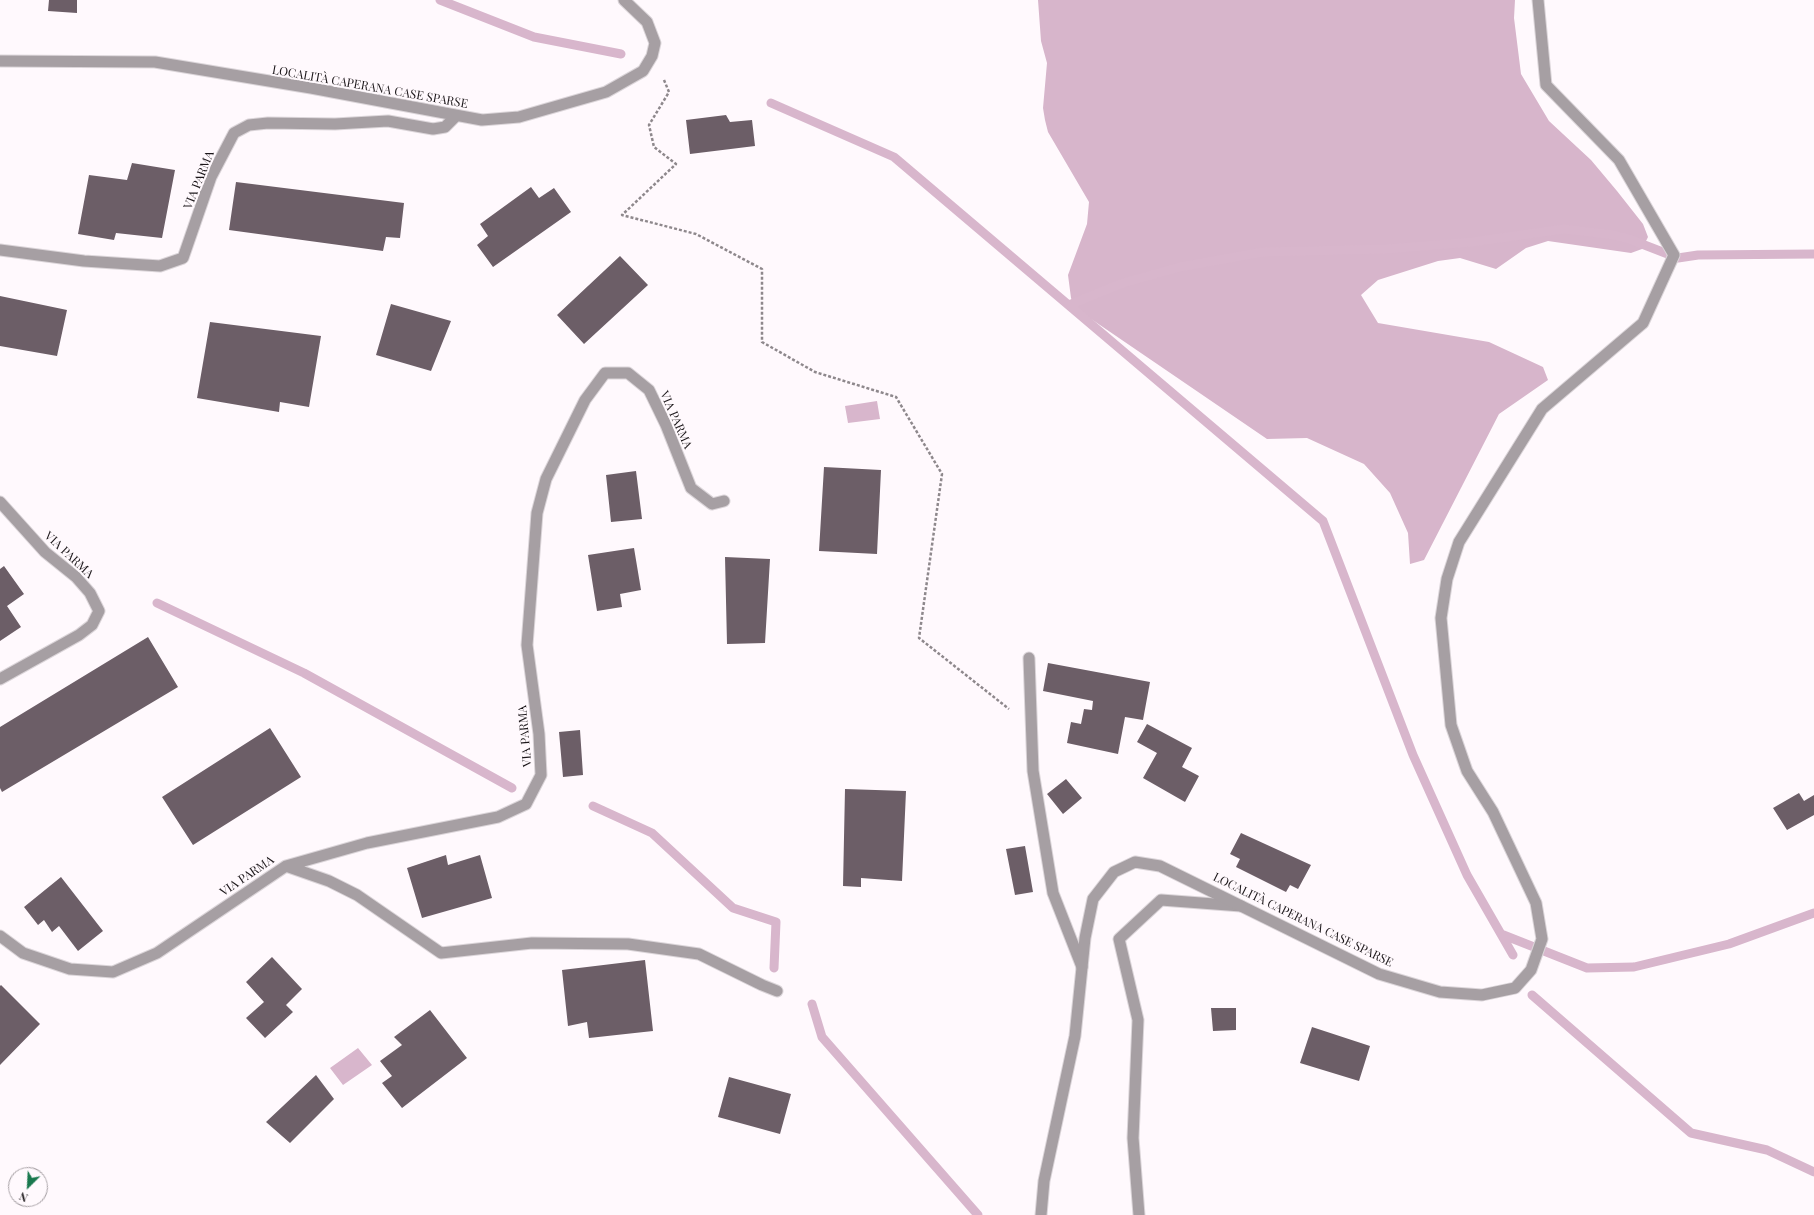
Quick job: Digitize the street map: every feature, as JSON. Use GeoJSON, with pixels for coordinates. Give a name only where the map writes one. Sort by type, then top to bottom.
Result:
{"type":"FeatureCollection","features":[{"type":"Feature","properties":{"kind":"street"},"geometry":{"type":"LineString","coordinates":[[624,0],[648,22],[655,43],[652,56]]}},
{"type":"Feature","properties":{"kind":"street","name":"LOCALITÀ CAPERANA CASE SPARSE"},"geometry":{"type":"LineString","coordinates":[[1042,1215],[1044,1181],[1075,1036],[1082,966],[1093,899],[1114,872],[1135,862],[1160,866],[1245,906],[1379,974],[1440,992],[1482,994],[1515,988],[1531,970],[1542,939],[1536,903],[1493,812],[1467,771],[1451,725],[1441,618],[1447,578],[1459,542],[1542,409],[1643,323],[1674,255],[1619,160],[1546,84],[1538,0]]}},
{"type":"Feature","properties":{"kind":"street","name":"LOCALITÀ CAPERANA CASE SPARSE"},"geometry":{"type":"LineString","coordinates":[[0,61],[154,62],[310,88],[482,120],[519,117],[606,92],[643,71],[652,56]]}},
{"type":"Feature","properties":{"kind":"street","name":"VIA PARMA"},"geometry":{"type":"LineString","coordinates":[[0,250],[84,261],[160,266],[183,258],[211,177],[234,133],[249,125],[268,123],[335,124],[388,121],[433,129],[445,127],[456,116]]}},
{"type":"Feature","properties":{"kind":"street","name":"VIA PARMA"},"geometry":{"type":"LineString","coordinates":[[0,936],[23,953],[70,969],[112,972],[157,954],[286,866],[367,843],[498,817],[526,804],[542,776],[539,734],[527,645],[537,513],[546,479],[585,400],[605,373],[628,373],[648,390],[666,425],[691,488],[712,504],[724,501]]}},
{"type":"Feature","properties":{"kind":"street","name":"VIA PARMA"},"geometry":{"type":"LineString","coordinates":[[0,502],[45,552],[76,577],[90,593],[98,611],[92,625],[79,635],[0,679]]}},
{"type":"Feature","properties":{"kind":"street"},"geometry":{"type":"LineString","coordinates":[[1028,658],[1033,772],[1053,893],[1082,966]]}},
{"type":"Feature","properties":{"kind":"street"},"geometry":{"type":"LineString","coordinates":[[286,866],[329,881],[357,895],[441,953],[532,943],[628,944],[698,954],[762,985],[778,991]]}},
{"type":"Feature","properties":{"kind":"street"},"geometry":{"type":"LineString","coordinates":[[1139,1215],[1133,1138],[1138,1020],[1119,939],[1161,900],[1245,906]]}},
{"type":"Feature","properties":{"kind":"path"},"geometry":{"type":"LineString","coordinates":[[652,56],[669,92],[649,125],[654,147],[676,164],[622,215],[696,234],[762,269],[762,342],[815,372],[896,397],[942,474],[919,638],[1014,713],[1030,710]]}},
{"type":"Feature","properties":{"kind":"shaded area"},"geometry":{"type":"Polygon","coordinates":[[[1038,0],[1515,0],[1514,18],[1521,74],[1549,121],[1591,160],[1643,224],[1648,237],[1642,249],[1631,253],[1548,241],[1526,248],[1496,269],[1460,258],[1438,261],[1378,280],[1361,295],[1378,323],[1489,342],[1543,367],[1548,380],[1499,414],[1424,560],[1410,564],[1408,533],[1390,493],[1364,464],[1307,438],[1267,439],[1075,308],[1071,298],[1068,275],[1087,224],[1089,202],[1048,132],[1043,108],[1047,63],[1041,41],[1038,0]]]}},
{"type":"Feature","properties":{"kind":"shaded area"},"geometry":{"type":"Polygon","coordinates":[[[877,401],[880,419],[848,423],[845,406],[877,401]]]}},
{"type":"Feature","properties":{"kind":"shaded area"},"geometry":{"type":"Polygon","coordinates":[[[358,1048],[372,1065],[343,1085],[330,1068],[358,1048]]]}},
{"type":"Feature","properties":{"kind":"building"},"geometry":{"type":"Polygon","coordinates":[[[49,0],[77,0],[77,13],[48,11],[49,0]]]}},
{"type":"Feature","properties":{"kind":"building"},"geometry":{"type":"Polygon","coordinates":[[[726,115],[730,122],[752,120],[755,146],[690,154],[686,120],[726,115]]]}},
{"type":"Feature","properties":{"kind":"building"},"geometry":{"type":"Polygon","coordinates":[[[132,163],[175,170],[162,238],[116,233],[114,240],[78,234],[89,175],[127,180],[132,163]]]}},
{"type":"Feature","properties":{"kind":"building"},"geometry":{"type":"Polygon","coordinates":[[[236,182],[404,203],[400,238],[386,237],[383,251],[229,230],[236,182]]]}},
{"type":"Feature","properties":{"kind":"building"},"geometry":{"type":"Polygon","coordinates":[[[531,187],[539,198],[554,188],[571,212],[493,267],[477,245],[488,236],[480,224],[531,187]]]}},
{"type":"Feature","properties":{"kind":"building"},"geometry":{"type":"Polygon","coordinates":[[[620,256],[648,285],[584,344],[557,315],[620,256]]]}},
{"type":"Feature","properties":{"kind":"building"},"geometry":{"type":"Polygon","coordinates":[[[0,296],[67,310],[57,356],[0,346],[0,296]]]}},
{"type":"Feature","properties":{"kind":"building"},"geometry":{"type":"Polygon","coordinates":[[[391,304],[451,321],[431,371],[376,355],[391,304]]]}},
{"type":"Feature","properties":{"kind":"building"},"geometry":{"type":"Polygon","coordinates":[[[210,322],[321,336],[309,407],[280,402],[279,412],[197,398],[210,322]]]}},
{"type":"Feature","properties":{"kind":"building"},"geometry":{"type":"Polygon","coordinates":[[[824,467],[881,470],[877,554],[819,551],[824,467]]]}},
{"type":"Feature","properties":{"kind":"building"},"geometry":{"type":"Polygon","coordinates":[[[636,471],[642,519],[611,522],[606,475],[636,471]]]}},
{"type":"Feature","properties":{"kind":"building"},"geometry":{"type":"Polygon","coordinates":[[[634,548],[641,590],[620,594],[622,607],[597,611],[588,555],[634,548]]]}},
{"type":"Feature","properties":{"kind":"building"},"geometry":{"type":"Polygon","coordinates":[[[725,557],[770,559],[765,643],[727,644],[725,557]]]}},
{"type":"Feature","properties":{"kind":"building"},"geometry":{"type":"Polygon","coordinates":[[[4,566],[24,594],[7,606],[21,627],[0,641],[0,569],[4,566]]]}},
{"type":"Feature","properties":{"kind":"building"},"geometry":{"type":"Polygon","coordinates":[[[148,637],[178,687],[2,792],[0,788],[0,727],[148,637]]]}},
{"type":"Feature","properties":{"kind":"building"},"geometry":{"type":"Polygon","coordinates":[[[1048,663],[1150,682],[1143,720],[1125,717],[1118,754],[1067,743],[1071,722],[1081,724],[1084,709],[1092,710],[1093,701],[1043,691],[1048,663]]]}},
{"type":"Feature","properties":{"kind":"building"},"geometry":{"type":"Polygon","coordinates":[[[1147,724],[1192,748],[1182,767],[1199,776],[1185,802],[1143,778],[1157,753],[1137,742],[1147,724]]]}},
{"type":"Feature","properties":{"kind":"building"},"geometry":{"type":"Polygon","coordinates":[[[270,728],[301,777],[193,845],[162,797],[270,728]]]}},
{"type":"Feature","properties":{"kind":"building"},"geometry":{"type":"Polygon","coordinates":[[[580,730],[583,775],[563,777],[559,732],[580,730]]]}},
{"type":"Feature","properties":{"kind":"building"},"geometry":{"type":"Polygon","coordinates":[[[1066,779],[1082,798],[1063,814],[1047,794],[1066,779]]]}},
{"type":"Feature","properties":{"kind":"building"},"geometry":{"type":"Polygon","coordinates":[[[845,789],[906,791],[902,881],[861,878],[861,887],[843,886],[845,789]]]}},
{"type":"Feature","properties":{"kind":"building"},"geometry":{"type":"Polygon","coordinates":[[[1799,793],[1804,801],[1814,795],[1814,815],[1787,830],[1773,808],[1799,793]]]}},
{"type":"Feature","properties":{"kind":"building"},"geometry":{"type":"Polygon","coordinates":[[[1241,833],[1311,865],[1298,889],[1290,885],[1286,892],[1236,867],[1240,859],[1230,854],[1241,833]]]}},
{"type":"Feature","properties":{"kind":"building"},"geometry":{"type":"Polygon","coordinates":[[[1025,846],[1033,892],[1015,895],[1006,849],[1025,846]]]}},
{"type":"Feature","properties":{"kind":"building"},"geometry":{"type":"Polygon","coordinates":[[[446,855],[448,865],[480,855],[492,898],[422,918],[407,868],[446,855]]]}},
{"type":"Feature","properties":{"kind":"building"},"geometry":{"type":"Polygon","coordinates":[[[61,877],[103,931],[78,951],[59,926],[52,932],[44,920],[38,925],[24,907],[61,877]]]}},
{"type":"Feature","properties":{"kind":"building"},"geometry":{"type":"Polygon","coordinates":[[[272,957],[302,989],[286,1005],[293,1012],[265,1038],[246,1018],[264,1002],[246,982],[272,957]]]}},
{"type":"Feature","properties":{"kind":"building"},"geometry":{"type":"Polygon","coordinates":[[[645,960],[653,1031],[589,1038],[587,1022],[568,1026],[562,970],[645,960]]]}},
{"type":"Feature","properties":{"kind":"building"},"geometry":{"type":"Polygon","coordinates":[[[1,985],[40,1024],[0,1065],[0,986],[1,985]]]}},
{"type":"Feature","properties":{"kind":"building"},"geometry":{"type":"Polygon","coordinates":[[[1211,1008],[1236,1008],[1236,1030],[1213,1031],[1211,1008]]]}},
{"type":"Feature","properties":{"kind":"building"},"geometry":{"type":"Polygon","coordinates":[[[430,1010],[467,1058],[402,1108],[382,1083],[392,1076],[380,1061],[402,1045],[394,1037],[430,1010]]]}},
{"type":"Feature","properties":{"kind":"building"},"geometry":{"type":"Polygon","coordinates":[[[1312,1027],[1370,1046],[1359,1081],[1300,1063],[1312,1027]]]}},
{"type":"Feature","properties":{"kind":"building"},"geometry":{"type":"Polygon","coordinates":[[[316,1075],[334,1099],[290,1143],[266,1122],[316,1075]]]}},
{"type":"Feature","properties":{"kind":"building"},"geometry":{"type":"Polygon","coordinates":[[[729,1077],[791,1094],[780,1134],[718,1117],[729,1077]]]}},
{"type":"Feature","properties":{"kind":"waterway"},"geometry":{"type":"LineString","coordinates":[[440,0],[534,37],[621,54]]}},
{"type":"Feature","properties":{"kind":"waterway"},"geometry":{"type":"LineString","coordinates":[[771,103],[894,157],[1323,521],[1413,755],[1467,875],[1513,955]]}},
{"type":"Feature","properties":{"kind":"waterway"},"geometry":{"type":"LineString","coordinates":[[1069,305],[1123,283],[1180,267],[1263,252],[1387,249],[1472,242],[1564,229],[1614,235],[1629,239],[1678,258],[1698,255],[1814,254]]}},
{"type":"Feature","properties":{"kind":"waterway"},"geometry":{"type":"LineString","coordinates":[[157,603],[304,673],[512,788]]}},
{"type":"Feature","properties":{"kind":"waterway"},"geometry":{"type":"LineString","coordinates":[[593,806],[652,833],[733,908],[776,922],[774,968]]}},
{"type":"Feature","properties":{"kind":"waterway"},"geometry":{"type":"LineString","coordinates":[[1501,934],[1587,968],[1634,967],[1729,944],[1814,913]]}},
{"type":"Feature","properties":{"kind":"waterway"},"geometry":{"type":"LineString","coordinates":[[1532,995],[1691,1133],[1767,1150],[1814,1172]]}},
{"type":"Feature","properties":{"kind":"waterway"},"geometry":{"type":"LineString","coordinates":[[812,1004],[822,1037],[978,1215]]}}]}
